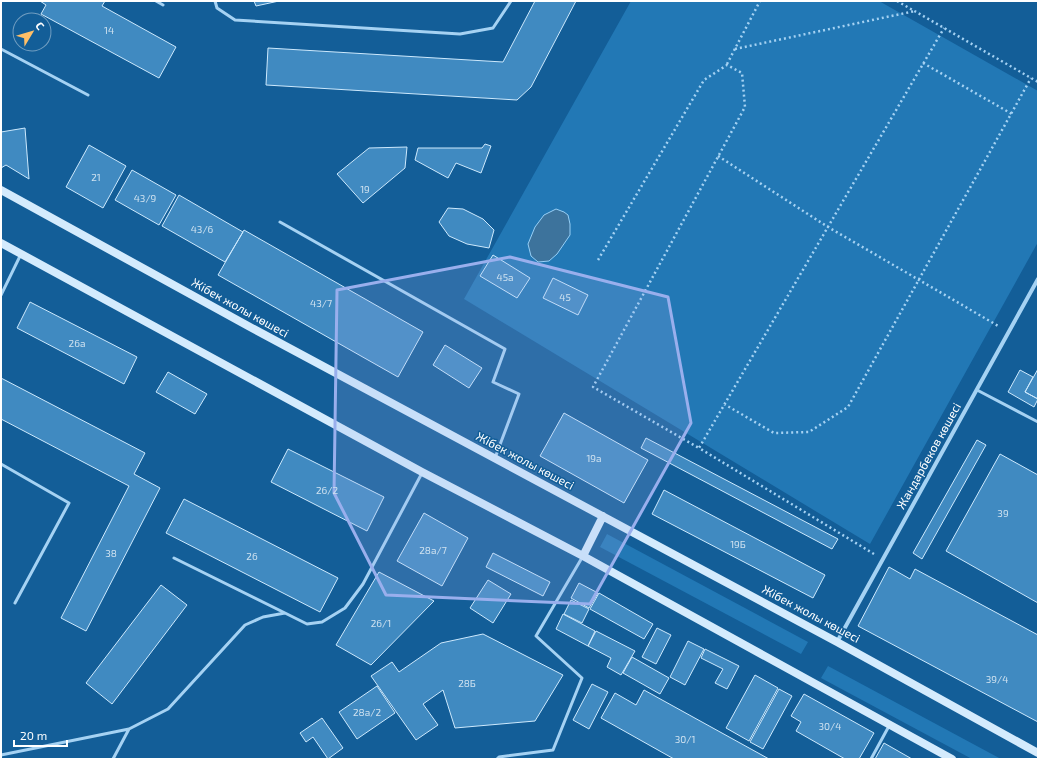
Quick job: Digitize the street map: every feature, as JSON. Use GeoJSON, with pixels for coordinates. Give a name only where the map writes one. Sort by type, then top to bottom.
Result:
{"type":"FeatureCollection","features":[{"type":"Feature","properties":{"kind":"main road","name":"Жібек жолы көшесі"},"geometry":{"type":"LineString","coordinates":[[1,190],[257,331],[837,642],[1038,753]]}},
{"type":"Feature","properties":{"kind":"main road"},"geometry":{"type":"LineString","coordinates":[[1,243],[422,472],[583,556],[952,759]]}},
{"type":"Feature","properties":{"kind":"main road"},"geometry":{"type":"LineString","coordinates":[[583,556],[603,516]]}},
{"type":"Feature","properties":{"kind":"street","name":"Жандарбеков көшесі"},"geometry":{"type":"LineString","coordinates":[[837,642],[1038,279]]}},
{"type":"Feature","properties":{"kind":"lane"},"geometry":{"type":"LineString","coordinates":[[156,1],[163,5]]}},
{"type":"Feature","properties":{"kind":"lane"},"geometry":{"type":"LineString","coordinates":[[216,1],[218,8],[235,20],[460,34],[493,28],[511,1]]}},
{"type":"Feature","properties":{"kind":"lane"},"geometry":{"type":"LineString","coordinates":[[1,49],[88,95]]}},
{"type":"Feature","properties":{"kind":"lane"},"geometry":{"type":"LineString","coordinates":[[280,222],[505,349],[493,382],[519,394],[494,458]]}},
{"type":"Feature","properties":{"kind":"lane"},"geometry":{"type":"LineString","coordinates":[[1,295],[21,254]]}},
{"type":"Feature","properties":{"kind":"lane"},"geometry":{"type":"LineString","coordinates":[[977,390],[1038,422]]}},
{"type":"Feature","properties":{"kind":"lane"},"geometry":{"type":"LineString","coordinates":[[1,464],[69,502],[15,603]]}},
{"type":"Feature","properties":{"kind":"lane"},"geometry":{"type":"LineString","coordinates":[[174,558],[307,624],[322,622],[345,608],[363,584],[422,472]]}},
{"type":"Feature","properties":{"kind":"lane"},"geometry":{"type":"LineString","coordinates":[[497,759],[499,756],[553,750],[582,678],[536,636],[583,556]]}},
{"type":"Feature","properties":{"kind":"lane"},"geometry":{"type":"LineString","coordinates":[[1,755],[129,729],[168,709],[245,625],[262,617],[285,613]]}},
{"type":"Feature","properties":{"kind":"lane"},"geometry":{"type":"LineString","coordinates":[[871,759],[890,725]]}},
{"type":"Feature","properties":{"kind":"lane"},"geometry":{"type":"LineString","coordinates":[[113,759],[129,729]]}},
{"type":"Feature","properties":{"kind":"path"},"geometry":{"type":"LineString","coordinates":[[598,260],[704,80],[726,64],[760,1]]}},
{"type":"Feature","properties":{"kind":"path"},"geometry":{"type":"LineString","coordinates":[[897,1],[1038,82]]}},
{"type":"Feature","properties":{"kind":"path"},"geometry":{"type":"LineString","coordinates":[[735,49],[915,11]]}},
{"type":"Feature","properties":{"kind":"path"},"geometry":{"type":"LineString","coordinates":[[699,448],[944,28]]}},
{"type":"Feature","properties":{"kind":"path"},"geometry":{"type":"LineString","coordinates":[[923,63],[1012,114]]}},
{"type":"Feature","properties":{"kind":"path"},"geometry":{"type":"LineString","coordinates":[[726,64],[742,73],[745,107],[594,387],[699,448],[883,559]]}},
{"type":"Feature","properties":{"kind":"path"},"geometry":{"type":"LineString","coordinates":[[724,404],[774,433],[809,432],[848,407],[1032,78]]}},
{"type":"Feature","properties":{"kind":"path"},"geometry":{"type":"LineString","coordinates":[[718,156],[828,227],[1009,332]]}},
{"type":"Feature","properties":{"kind":"highlighted area"},"geometry":{"type":"Polygon","coordinates":[[[510,257],[668,297],[691,423],[590,604],[386,595],[334,493],[337,290],[510,257]]]}},
{"type":"Feature","properties":{"kind":"shaded area"},"geometry":{"type":"Polygon","coordinates":[[[631,1],[879,1],[1038,91],[1038,242],[870,544],[464,299],[631,1]]]}},
{"type":"Feature","properties":{"kind":"shaded area"},"geometry":{"type":"Polygon","coordinates":[[[556,209],[568,215],[570,235],[557,254],[549,261],[538,262],[531,256],[528,244],[535,227],[544,215],[556,209]]]}},
{"type":"Feature","properties":{"kind":"shaded area"},"geometry":{"type":"Polygon","coordinates":[[[607,534],[808,642],[801,654],[600,547],[607,534]]]}},
{"type":"Feature","properties":{"kind":"shaded area"},"geometry":{"type":"Polygon","coordinates":[[[828,666],[1001,759],[972,759],[821,678],[828,666]]]}},
{"type":"Feature","properties":{"kind":"building"},"geometry":{"type":"Polygon","coordinates":[[[40,1],[105,1],[102,6],[176,47],[159,78],[52,20],[52,12],[42,12],[46,5],[40,1]]]}},
{"type":"Feature","properties":{"kind":"building"},"geometry":{"type":"Polygon","coordinates":[[[254,1],[279,1],[256,6],[254,1]]]}},
{"type":"Feature","properties":{"kind":"building"},"geometry":{"type":"Polygon","coordinates":[[[535,1],[576,1],[531,87],[517,100],[266,85],[268,48],[503,62],[535,1]]]}},
{"type":"Feature","properties":{"kind":"building"},"geometry":{"type":"Polygon","coordinates":[[[25,128],[29,179],[6,165],[1,168],[1,132],[25,128]]]}},
{"type":"Feature","properties":{"kind":"building"},"geometry":{"type":"Polygon","coordinates":[[[485,144],[491,146],[481,173],[456,163],[448,178],[415,160],[418,148],[482,148],[485,144]]]}},
{"type":"Feature","properties":{"kind":"building"},"geometry":{"type":"Polygon","coordinates":[[[89,145],[126,166],[103,208],[66,187],[89,145]]]}},
{"type":"Feature","properties":{"kind":"building"},"geometry":{"type":"Polygon","coordinates":[[[407,147],[405,168],[363,203],[337,174],[369,148],[407,147]]]}},
{"type":"Feature","properties":{"kind":"building"},"geometry":{"type":"Polygon","coordinates":[[[132,170],[176,195],[159,225],[115,200],[132,170]]]}},
{"type":"Feature","properties":{"kind":"building"},"geometry":{"type":"Polygon","coordinates":[[[179,195],[243,232],[225,262],[162,226],[179,195]]]}},
{"type":"Feature","properties":{"kind":"building"},"geometry":{"type":"Polygon","coordinates":[[[448,208],[463,209],[483,219],[494,230],[489,248],[467,244],[449,236],[439,222],[448,208]]]}},
{"type":"Feature","properties":{"kind":"building"},"geometry":{"type":"Polygon","coordinates":[[[244,230],[423,332],[398,377],[218,275],[244,230]]]}},
{"type":"Feature","properties":{"kind":"building"},"geometry":{"type":"Polygon","coordinates":[[[493,255],[530,278],[517,298],[480,276],[493,255]]]}},
{"type":"Feature","properties":{"kind":"building"},"geometry":{"type":"Polygon","coordinates":[[[553,278],[588,295],[578,315],[543,298],[553,278]]]}},
{"type":"Feature","properties":{"kind":"building"},"geometry":{"type":"Polygon","coordinates":[[[30,302],[137,357],[124,384],[17,328],[30,302]]]}},
{"type":"Feature","properties":{"kind":"building"},"geometry":{"type":"Polygon","coordinates":[[[445,345],[482,368],[469,388],[433,365],[445,345]]]}},
{"type":"Feature","properties":{"kind":"building"},"geometry":{"type":"Polygon","coordinates":[[[1038,369],[1038,399],[1025,392],[1038,369]]]}},
{"type":"Feature","properties":{"kind":"building"},"geometry":{"type":"Polygon","coordinates":[[[1020,370],[1033,377],[1025,392],[1038,399],[1034,407],[1008,392],[1020,370]]]}},
{"type":"Feature","properties":{"kind":"building"},"geometry":{"type":"Polygon","coordinates":[[[168,372],[207,394],[195,414],[156,392],[168,372]]]}},
{"type":"Feature","properties":{"kind":"building"},"geometry":{"type":"Polygon","coordinates":[[[1,378],[145,453],[134,474],[160,488],[86,631],[61,618],[129,486],[1,419],[1,378]]]}},
{"type":"Feature","properties":{"kind":"building"},"geometry":{"type":"Polygon","coordinates":[[[564,413],[648,460],[624,503],[540,456],[564,413]]]}},
{"type":"Feature","properties":{"kind":"building"},"geometry":{"type":"Polygon","coordinates":[[[646,438],[838,539],[832,549],[641,448],[646,438]]]}},
{"type":"Feature","properties":{"kind":"building"},"geometry":{"type":"Polygon","coordinates":[[[977,440],[986,445],[922,559],[913,553],[977,440]]]}},
{"type":"Feature","properties":{"kind":"building"},"geometry":{"type":"Polygon","coordinates":[[[288,449],[384,497],[367,531],[271,482],[288,449]]]}},
{"type":"Feature","properties":{"kind":"building"},"geometry":{"type":"Polygon","coordinates":[[[1000,454],[1038,475],[1038,603],[946,551],[1000,454]]]}},
{"type":"Feature","properties":{"kind":"building"},"geometry":{"type":"Polygon","coordinates":[[[664,490],[825,575],[813,598],[652,514],[664,490]]]}},
{"type":"Feature","properties":{"kind":"building"},"geometry":{"type":"Polygon","coordinates":[[[184,499],[338,578],[320,612],[166,533],[184,499]]]}},
{"type":"Feature","properties":{"kind":"building"},"geometry":{"type":"Polygon","coordinates":[[[424,513],[468,538],[442,586],[397,561],[424,513]]]}},
{"type":"Feature","properties":{"kind":"building"},"geometry":{"type":"Polygon","coordinates":[[[493,553],[550,582],[543,596],[486,567],[493,553]]]}},
{"type":"Feature","properties":{"kind":"building"},"geometry":{"type":"Polygon","coordinates":[[[889,567],[910,579],[915,569],[1038,635],[1038,722],[858,626],[889,567]]]}},
{"type":"Feature","properties":{"kind":"building"},"geometry":{"type":"Polygon","coordinates":[[[379,572],[434,601],[371,665],[336,645],[379,572]]]}},
{"type":"Feature","properties":{"kind":"building"},"geometry":{"type":"Polygon","coordinates":[[[488,580],[511,594],[493,623],[470,608],[488,580]]]}},
{"type":"Feature","properties":{"kind":"building"},"geometry":{"type":"Polygon","coordinates":[[[579,583],[598,593],[589,608],[571,598],[579,583]]]}},
{"type":"Feature","properties":{"kind":"building"},"geometry":{"type":"Polygon","coordinates":[[[161,585],[187,605],[112,704],[86,683],[161,585]]]}},
{"type":"Feature","properties":{"kind":"building"},"geometry":{"type":"Polygon","coordinates":[[[599,593],[653,624],[644,639],[590,609],[599,593]]]}},
{"type":"Feature","properties":{"kind":"building"},"geometry":{"type":"Polygon","coordinates":[[[571,600],[589,609],[582,623],[564,614],[571,600]]]}},
{"type":"Feature","properties":{"kind":"building"},"geometry":{"type":"Polygon","coordinates":[[[563,614],[595,631],[588,646],[556,629],[563,614]]]}},
{"type":"Feature","properties":{"kind":"building"},"geometry":{"type":"Polygon","coordinates":[[[657,628],[671,635],[656,664],[642,657],[657,628]]]}},
{"type":"Feature","properties":{"kind":"building"},"geometry":{"type":"Polygon","coordinates":[[[596,631],[635,651],[621,675],[607,667],[611,658],[588,646],[596,631]]]}},
{"type":"Feature","properties":{"kind":"building"},"geometry":{"type":"Polygon","coordinates":[[[483,634],[563,675],[535,721],[455,728],[443,690],[423,704],[438,725],[416,740],[371,676],[392,662],[399,672],[441,643],[483,634]]]}},
{"type":"Feature","properties":{"kind":"building"},"geometry":{"type":"Polygon","coordinates":[[[688,641],[704,649],[685,685],[670,677],[688,641]]]}},
{"type":"Feature","properties":{"kind":"building"},"geometry":{"type":"Polygon","coordinates":[[[705,649],[739,666],[727,689],[715,683],[723,669],[701,658],[705,649]]]}},
{"type":"Feature","properties":{"kind":"building"},"geometry":{"type":"Polygon","coordinates":[[[632,657],[669,678],[660,694],[623,673],[632,657]]]}},
{"type":"Feature","properties":{"kind":"building"},"geometry":{"type":"Polygon","coordinates":[[[755,675],[778,688],[749,741],[726,728],[755,675]]]}},
{"type":"Feature","properties":{"kind":"building"},"geometry":{"type":"Polygon","coordinates":[[[592,684],[608,692],[589,729],[573,720],[592,684]]]}},
{"type":"Feature","properties":{"kind":"building"},"geometry":{"type":"Polygon","coordinates":[[[377,686],[395,713],[357,739],[339,712],[377,686]]]}},
{"type":"Feature","properties":{"kind":"building"},"geometry":{"type":"Polygon","coordinates":[[[779,689],[792,696],[763,749],[750,742],[779,689]]]}},
{"type":"Feature","properties":{"kind":"building"},"geometry":{"type":"Polygon","coordinates":[[[644,690],[769,759],[674,759],[601,718],[615,693],[636,705],[644,690]]]}},
{"type":"Feature","properties":{"kind":"building"},"geometry":{"type":"Polygon","coordinates":[[[804,694],[874,733],[859,759],[845,759],[796,731],[801,722],[791,716],[804,694]]]}},
{"type":"Feature","properties":{"kind":"building"},"geometry":{"type":"Polygon","coordinates":[[[322,718],[343,748],[328,759],[313,737],[306,742],[300,733],[322,718]]]}},
{"type":"Feature","properties":{"kind":"building"},"geometry":{"type":"Polygon","coordinates":[[[884,743],[912,759],[875,759],[884,743]]]}}]}
